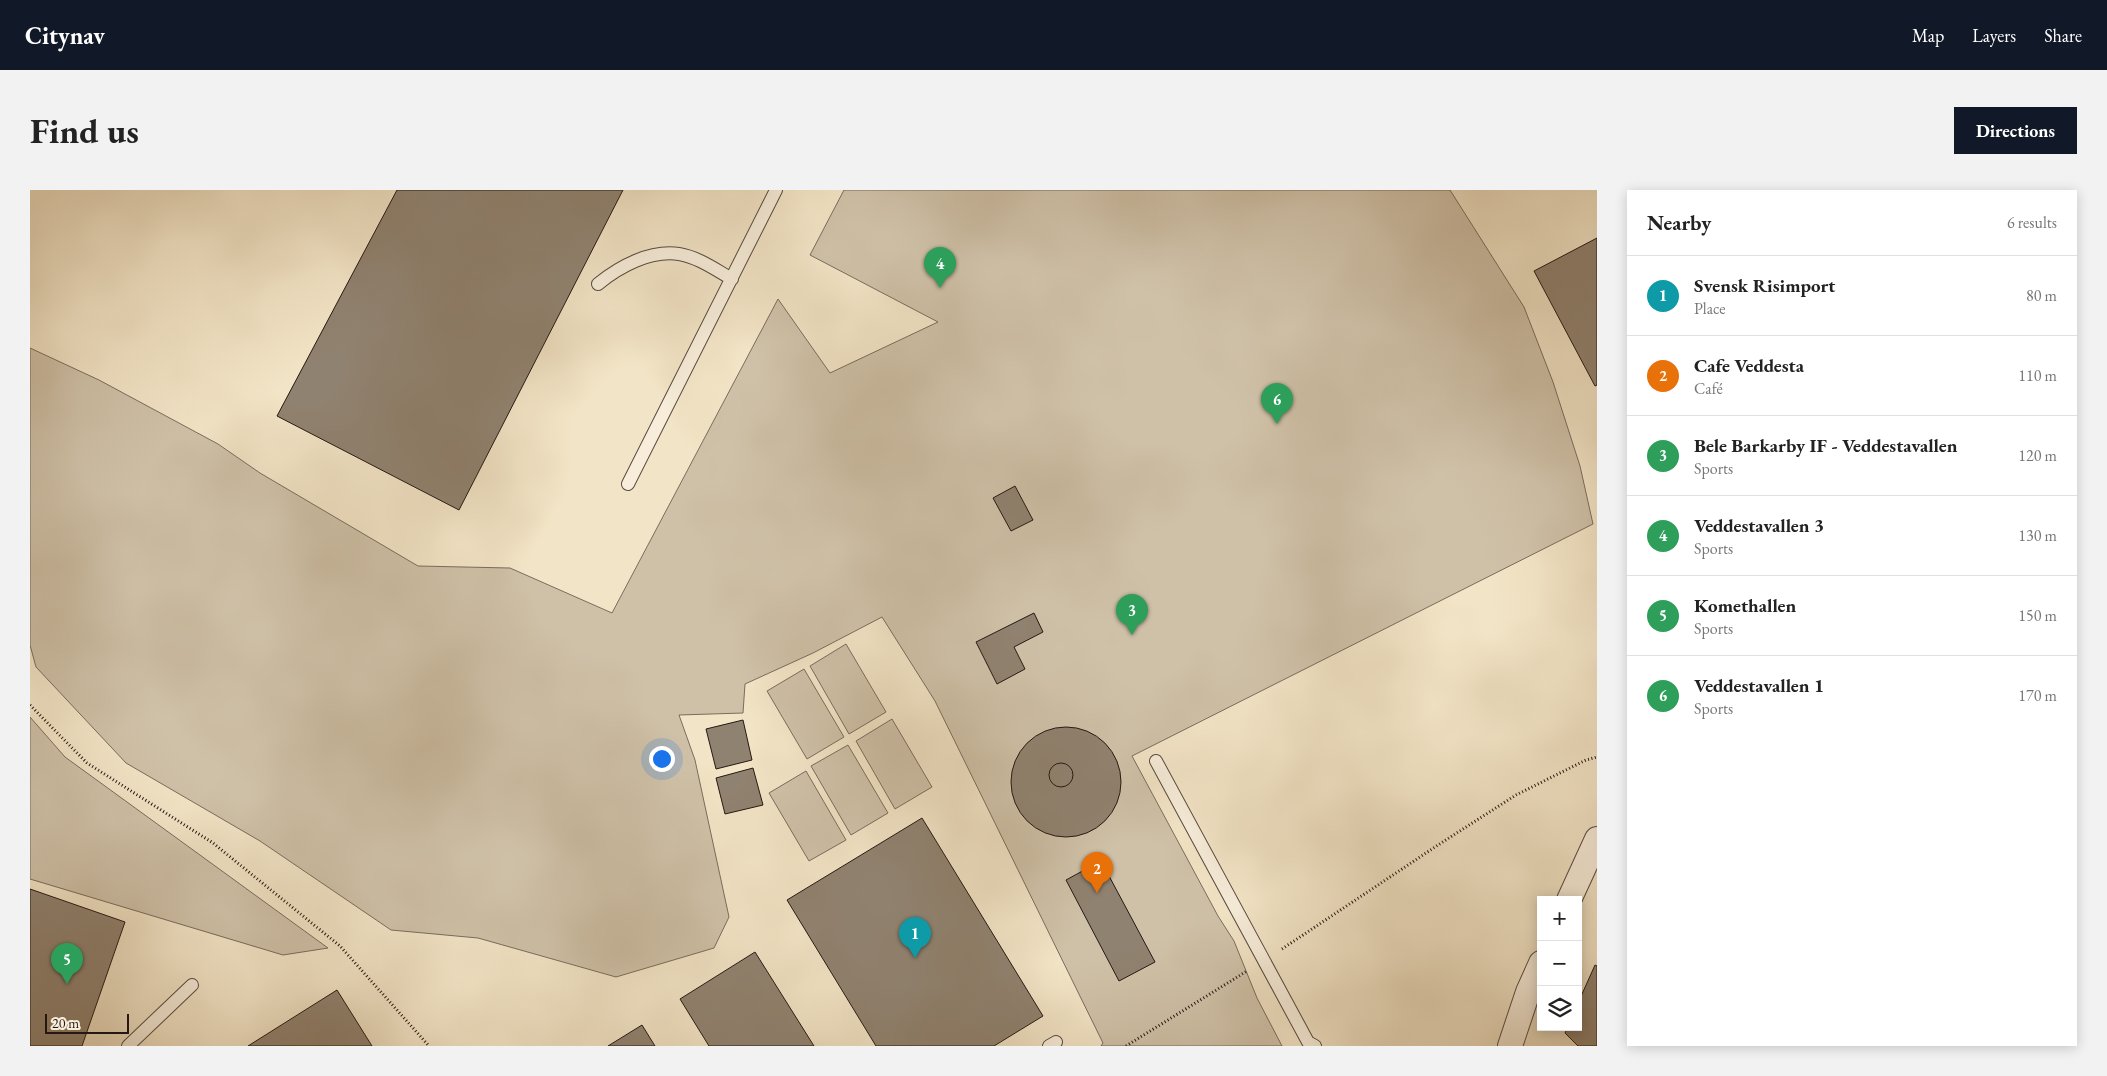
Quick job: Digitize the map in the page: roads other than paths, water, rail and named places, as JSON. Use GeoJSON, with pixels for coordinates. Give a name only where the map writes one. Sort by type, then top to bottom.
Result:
{"type":"FeatureCollection","features":[{"type":"Feature","properties":{"kind":"street"},"geometry":{"type":"LineString","coordinates":[[1571,896],[1597,840]]}},
{"type":"Feature","properties":{"kind":"street"},"geometry":{"type":"LineString","coordinates":[[1510,1046],[1528,992],[1537,972]]}},
{"type":"Feature","properties":{"kind":"lane"},"geometry":{"type":"LineString","coordinates":[[628,484],[776,190]]}},
{"type":"Feature","properties":{"kind":"lane"},"geometry":{"type":"LineString","coordinates":[[598,284],[614,271],[648,256],[679,254],[704,263],[732,279]]}},
{"type":"Feature","properties":{"kind":"lane"},"geometry":{"type":"LineString","coordinates":[[1156,761],[1308,1042],[1315,1046]]}},
{"type":"Feature","properties":{"kind":"lane"},"geometry":{"type":"LineString","coordinates":[[128,1046],[192,985]]}},
{"type":"Feature","properties":{"kind":"place","name":"Veddestavallen 3"},"geometry":{"type":"Point","coordinates":[940,288]}},
{"type":"Feature","properties":{"kind":"place","name":"Veddestavallen 1"},"geometry":{"type":"Point","coordinates":[1277,424]}},
{"type":"Feature","properties":{"kind":"place","name":"Bele Barkarby IF - Veddestavallen"},"geometry":{"type":"Point","coordinates":[1132,635]}},
{"type":"Feature","properties":{"kind":"place","name":"Cafe Veddesta"},"geometry":{"type":"Point","coordinates":[1097,893]}},
{"type":"Feature","properties":{"kind":"place","name":"Svensk Risimport"},"geometry":{"type":"Point","coordinates":[915,958]}},
{"type":"Feature","properties":{"kind":"place","name":"Komethallen"},"geometry":{"type":"Point","coordinates":[67,984]}}]}
